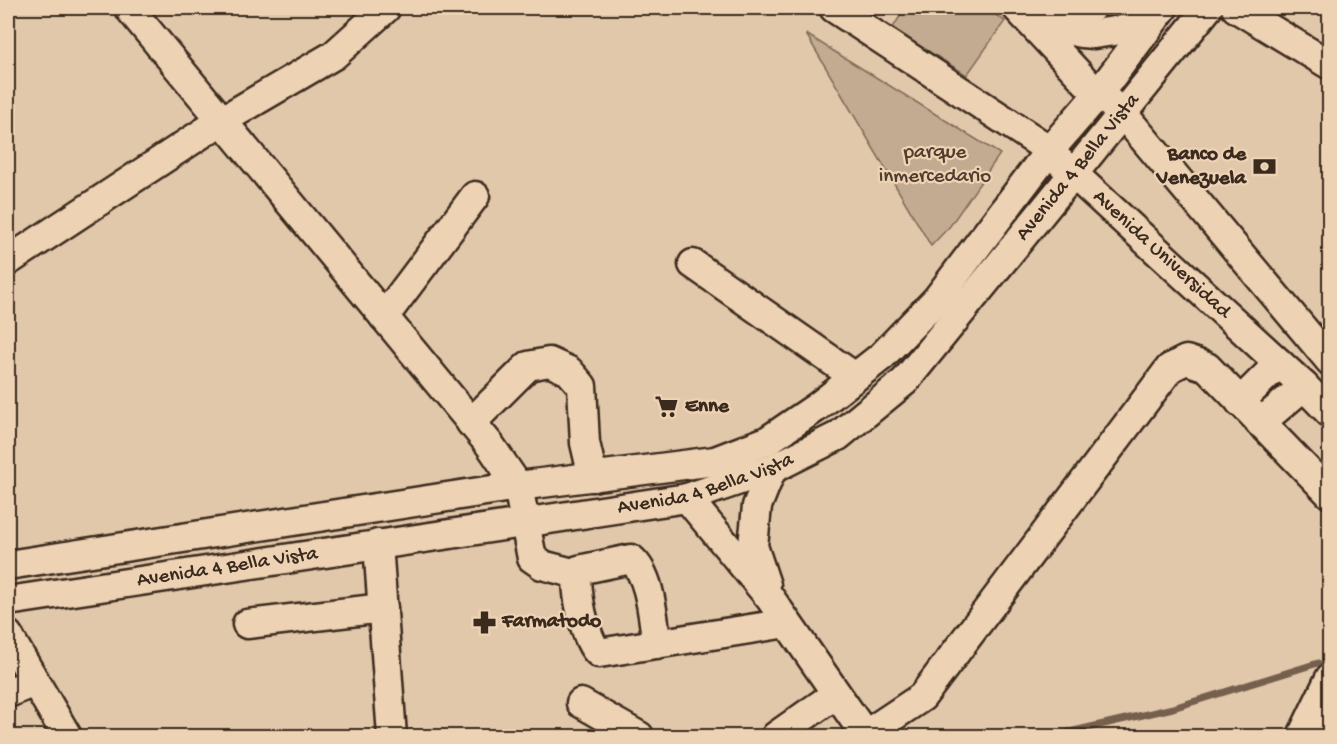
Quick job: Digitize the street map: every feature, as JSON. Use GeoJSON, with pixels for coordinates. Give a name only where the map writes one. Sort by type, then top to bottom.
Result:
{"type":"FeatureCollection","features":[{"type":"Feature","properties":{"kind":"street"},"geometry":{"type":"LineString","coordinates":[[129,8],[490,445],[518,486],[532,558],[542,565],[578,574]]}},
{"type":"Feature","properties":{"kind":"street"},"geometry":{"type":"LineString","coordinates":[[8,261],[221,121],[334,55],[386,8]]}},
{"type":"Feature","properties":{"kind":"street","name":"Avenida Universidad"},"geometry":{"type":"LineString","coordinates":[[834,8],[1049,151],[1304,386],[1329,413]]}},
{"type":"Feature","properties":{"kind":"street"},"geometry":{"type":"LineString","coordinates":[[1024,12],[1064,15],[1076,14],[1092,8]]}},
{"type":"Feature","properties":{"kind":"street","name":"Avenida 4 Bella Vista"},"geometry":{"type":"LineString","coordinates":[[8,601],[687,498],[772,469],[838,436],[905,381],[1208,8]]}},
{"type":"Feature","properties":{"kind":"street"},"geometry":{"type":"LineString","coordinates":[[1236,8],[1329,65]]}},
{"type":"Feature","properties":{"kind":"street"},"geometry":{"type":"LineString","coordinates":[[1024,12],[1082,33],[1094,34],[1155,17]]}},
{"type":"Feature","properties":{"kind":"street"},"geometry":{"type":"LineString","coordinates":[[1024,12],[1099,93],[1123,114],[1329,362]]}},
{"type":"Feature","properties":{"kind":"street","name":"Avenida 4 Bella Vista"},"geometry":{"type":"LineString","coordinates":[[8,565],[518,486],[715,461],[767,441],[817,407],[882,356],[937,299],[1049,151],[1099,93],[1155,17]]}},
{"type":"Feature","properties":{"kind":"street"},"geometry":{"type":"LineString","coordinates":[[384,317],[475,196]]}},
{"type":"Feature","properties":{"kind":"street"},"geometry":{"type":"LineString","coordinates":[[693,264],[855,377]]}},
{"type":"Feature","properties":{"kind":"street"},"geometry":{"type":"LineString","coordinates":[[687,498],[770,598],[866,736],[922,697],[1170,368],[1186,360],[1206,367],[1329,494]]}},
{"type":"Feature","properties":{"kind":"street"},"geometry":{"type":"LineString","coordinates":[[471,423],[528,366],[549,362],[569,371],[582,386],[585,443],[593,477]]}},
{"type":"Feature","properties":{"kind":"street"},"geometry":{"type":"LineString","coordinates":[[1240,402],[1279,363]]}},
{"type":"Feature","properties":{"kind":"street"},"geometry":{"type":"LineString","coordinates":[[1260,423],[1304,386]]}},
{"type":"Feature","properties":{"kind":"street"},"geometry":{"type":"LineString","coordinates":[[770,598],[753,546],[757,506],[772,469]]}},
{"type":"Feature","properties":{"kind":"street"},"geometry":{"type":"LineString","coordinates":[[246,528],[252,564]]}},
{"type":"Feature","properties":{"kind":"street"},"geometry":{"type":"LineString","coordinates":[[378,544],[392,736]]}},
{"type":"Feature","properties":{"kind":"street"},"geometry":{"type":"LineString","coordinates":[[657,644],[648,588],[635,562],[631,559],[579,570],[585,631],[598,653],[657,644],[787,623]]}},
{"type":"Feature","properties":{"kind":"street"},"geometry":{"type":"LineString","coordinates":[[247,624],[383,608]]}},
{"type":"Feature","properties":{"kind":"street"},"geometry":{"type":"LineString","coordinates":[[8,634],[66,736]]}},
{"type":"Feature","properties":{"kind":"street"},"geometry":{"type":"LineString","coordinates":[[8,693],[34,681]]}},
{"type":"Feature","properties":{"kind":"street"},"geometry":{"type":"LineString","coordinates":[[1302,736],[1329,681]]}},
{"type":"Feature","properties":{"kind":"street"},"geometry":{"type":"LineString","coordinates":[[776,736],[836,694]]}},
{"type":"Feature","properties":{"kind":"street"},"geometry":{"type":"LineString","coordinates":[[581,703],[639,736]]}},
{"type":"Feature","properties":{"kind":"green space"},"geometry":{"type":"Polygon","coordinates":[[[905,8],[985,8],[1005,21],[967,75],[892,29],[905,8]]]}},
{"type":"Feature","properties":{"kind":"green space","name":"parque inmercedario"},"geometry":{"type":"Polygon","coordinates":[[[806,34],[1000,154],[950,226],[931,246],[806,34]]]}},
{"type":"Feature","properties":{"kind":"waterway"},"geometry":{"type":"LineString","coordinates":[[1052,736],[1173,708],[1318,663]]}},
{"type":"Feature","properties":{"kind":"place","name":"Banco de Venezuela"},"geometry":{"type":"Point","coordinates":[1264,167]}},
{"type":"Feature","properties":{"kind":"place","name":"Enne"},"geometry":{"type":"Point","coordinates":[667,407]}},
{"type":"Feature","properties":{"kind":"place","name":"Farmatodo"},"geometry":{"type":"Point","coordinates":[484,622]}}]}
